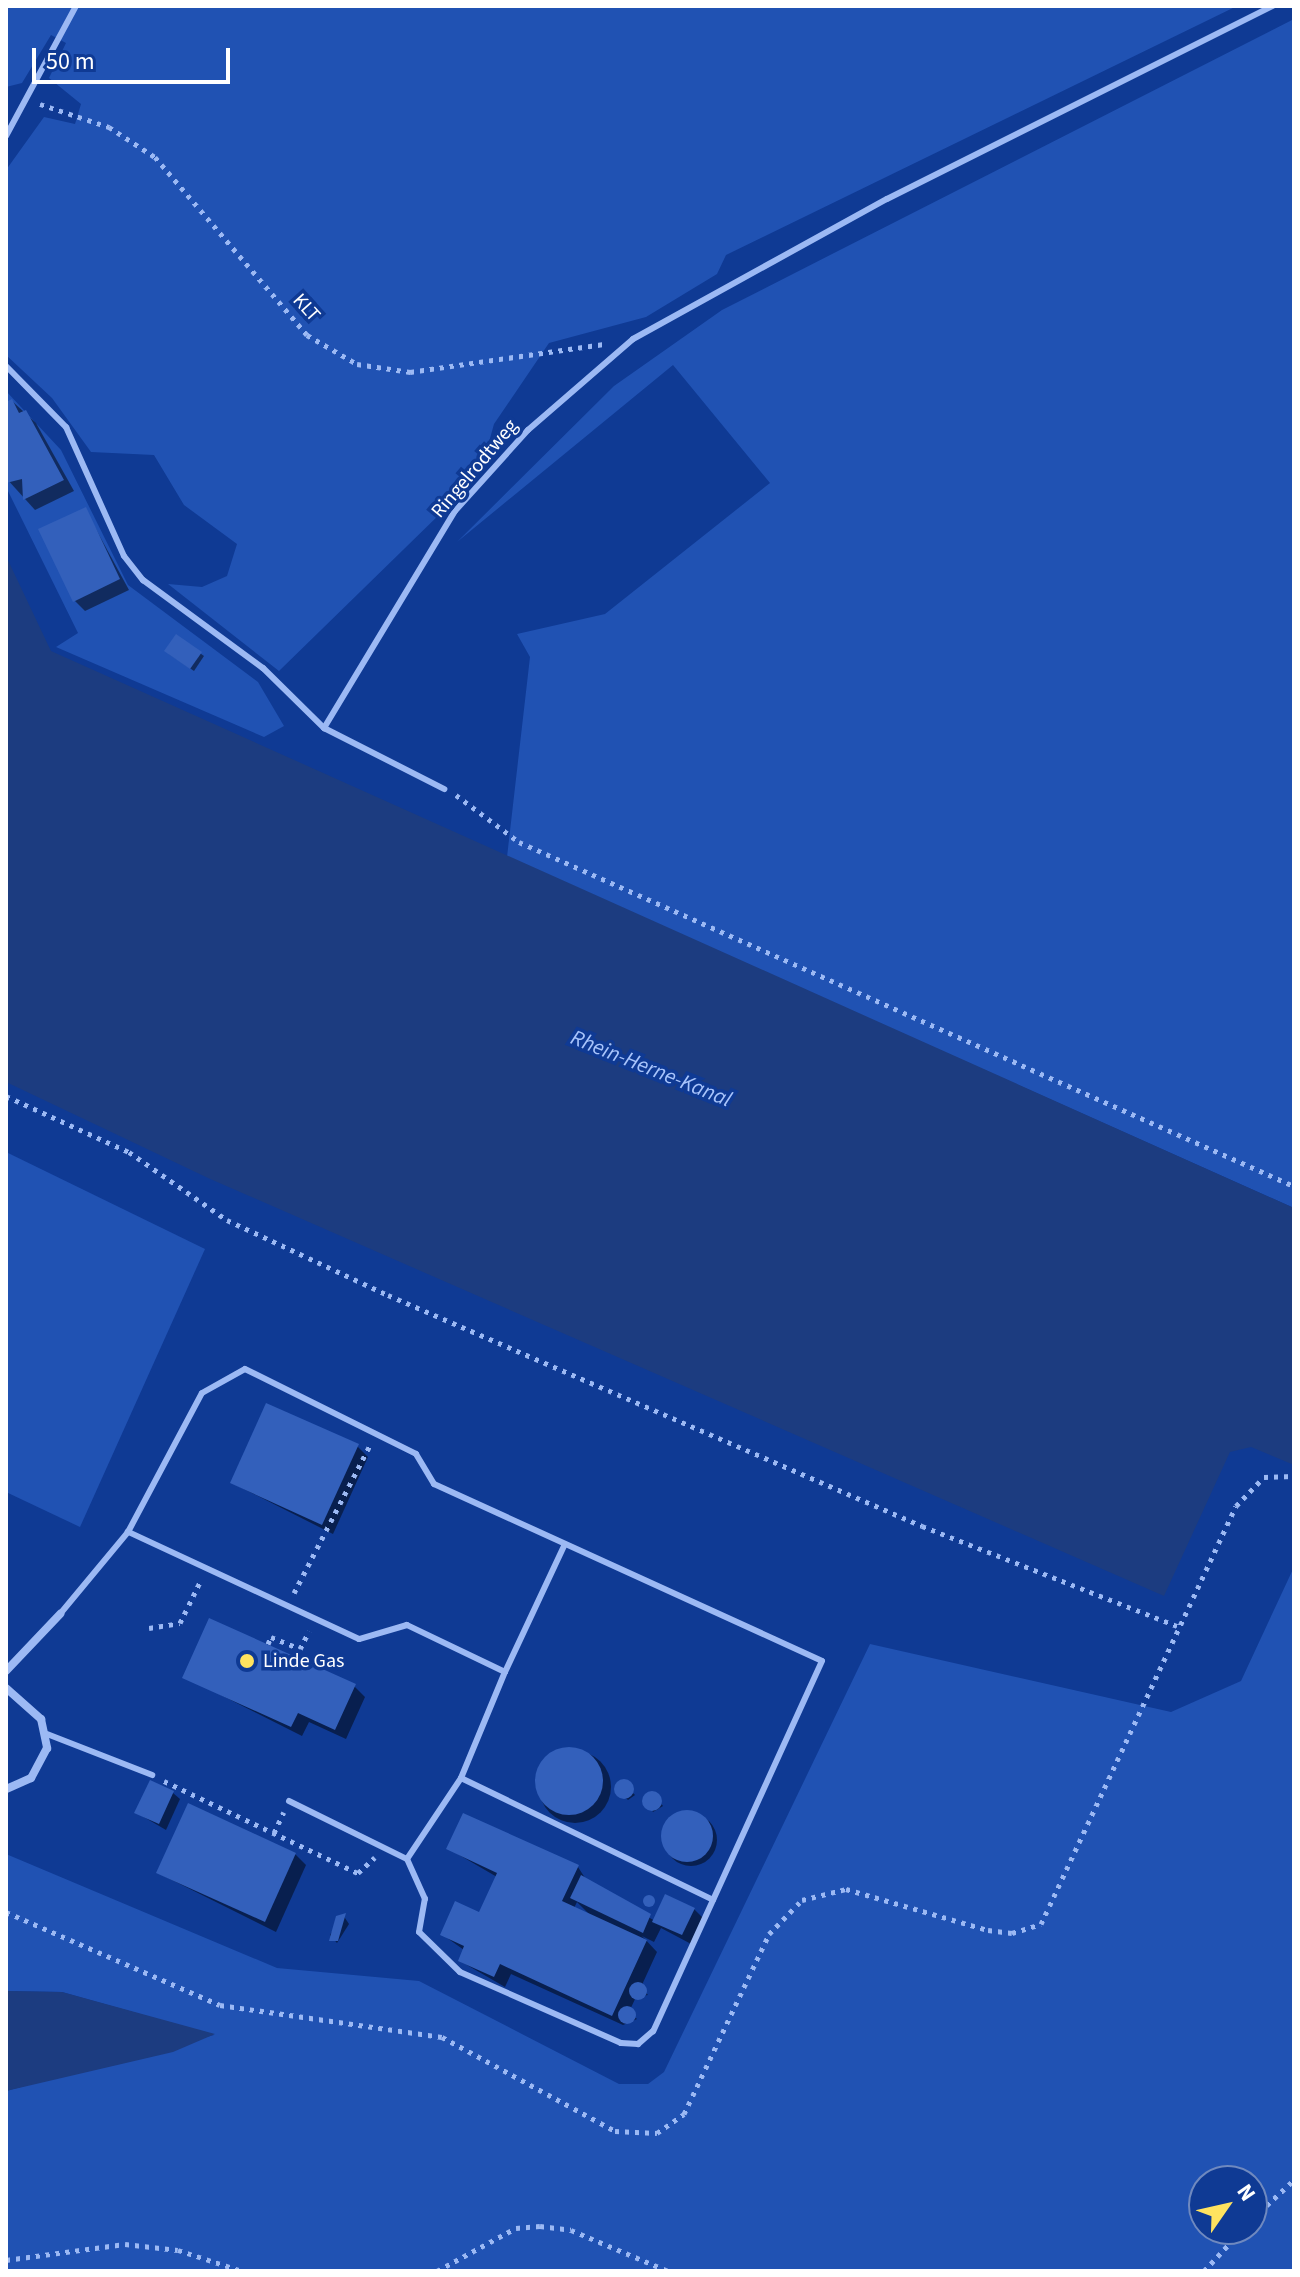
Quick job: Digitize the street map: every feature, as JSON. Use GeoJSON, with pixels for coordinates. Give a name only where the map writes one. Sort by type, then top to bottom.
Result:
{"type":"FeatureCollection","features":[{"type":"Feature","properties":{"kind":"street"},"geometry":{"type":"LineString","coordinates":[[6,1671],[60,1614]]}},
{"type":"Feature","properties":{"kind":"street"},"geometry":{"type":"LineString","coordinates":[[6,1688],[47,1734],[45,1763],[6,1789]]}},
{"type":"Feature","properties":{"kind":"lane"},"geometry":{"type":"LineString","coordinates":[[6,136],[76,6]]}},
{"type":"Feature","properties":{"kind":"lane","name":"Ringelrodtweg"},"geometry":{"type":"LineString","coordinates":[[324,728],[455,511],[528,430],[633,339],[860,213],[1273,6]]}},
{"type":"Feature","properties":{"kind":"lane"},"geometry":{"type":"LineString","coordinates":[[6,366],[66,427],[124,556],[143,580],[263,668],[324,728],[444,789]]}},
{"type":"Feature","properties":{"kind":"lane"},"geometry":{"type":"LineString","coordinates":[[60,1614],[128,1532],[202,1393],[245,1369],[416,1454],[434,1484],[822,1661],[653,2031],[638,2044],[621,2043],[460,1972],[431,1949],[419,1932],[425,1899],[407,1859],[289,1801]]}},
{"type":"Feature","properties":{"kind":"lane"},"geometry":{"type":"LineString","coordinates":[[128,1532],[359,1639],[407,1625],[505,1672]]}},
{"type":"Feature","properties":{"kind":"lane"},"geometry":{"type":"LineString","coordinates":[[407,1859],[461,1778],[505,1672],[565,1544]]}},
{"type":"Feature","properties":{"kind":"lane"},"geometry":{"type":"LineString","coordinates":[[47,1734],[152,1775]]}},
{"type":"Feature","properties":{"kind":"lane"},"geometry":{"type":"LineString","coordinates":[[461,1778],[713,1900]]}},
{"type":"Feature","properties":{"kind":"path","name":"KLT"},"geometry":{"type":"LineString","coordinates":[[24,100],[109,127],[155,157],[307,335],[357,364],[410,372],[633,339]]}},
{"type":"Feature","properties":{"kind":"path"},"geometry":{"type":"LineString","coordinates":[[444,789],[519,842],[1294,1186]]}},
{"type":"Feature","properties":{"kind":"path"},"geometry":{"type":"LineString","coordinates":[[6,1096],[129,1152],[227,1220],[402,1302],[922,1526],[1177,1626]]}},
{"type":"Feature","properties":{"kind":"path"},"geometry":{"type":"LineString","coordinates":[[268,1644],[271,1637],[300,1649],[318,1609],[292,1598],[375,1433]]}},
{"type":"Feature","properties":{"kind":"path"},"geometry":{"type":"LineString","coordinates":[[6,1912],[220,2005],[442,2037],[615,2131],[657,2133],[684,2114],[769,1934],[802,1900],[846,1889],[988,1930],[1012,1933],[1041,1924],[1134,1737],[1177,1626],[1247,1490],[1264,1477],[1294,1476]]}},
{"type":"Feature","properties":{"kind":"path"},"geometry":{"type":"LineString","coordinates":[[149,1628],[180,1623],[207,1569]]}},
{"type":"Feature","properties":{"kind":"path"},"geometry":{"type":"LineString","coordinates":[[152,1775],[358,1873],[385,1848]]}},
{"type":"Feature","properties":{"kind":"path"},"geometry":{"type":"LineString","coordinates":[[1268,2204],[1294,2180]]}},
{"type":"Feature","properties":{"kind":"path"},"geometry":{"type":"LineString","coordinates":[[437,2271],[516,2228],[540,2226],[582,2233],[668,2271]]}},
{"type":"Feature","properties":{"kind":"path"},"geometry":{"type":"LineString","coordinates":[[6,2260],[125,2244],[178,2250],[242,2271]]}},
{"type":"Feature","properties":{"kind":"path"},"geometry":{"type":"LineString","coordinates":[[1204,2271],[1228,2245]]}},
{"type":"Feature","properties":{"kind":"shaded area"},"geometry":{"type":"Polygon","coordinates":[[[6,6],[1237,6],[726,255],[717,274],[646,317],[549,343],[494,424],[484,460],[445,509],[279,671],[168,584],[202,587],[227,576],[237,544],[184,505],[154,455],[91,452],[52,398],[6,355],[6,170],[44,117],[75,124],[81,104],[49,78],[66,43],[51,35],[22,83],[6,87],[6,6]]]}},
{"type":"Feature","properties":{"kind":"shaded area"},"geometry":{"type":"Polygon","coordinates":[[[1294,19],[1294,1208],[507,857],[530,657],[517,634],[605,614],[770,483],[673,365],[457,542],[614,386],[722,310],[1294,19]]]}},
{"type":"Feature","properties":{"kind":"shaded area"},"geometry":{"type":"Polygon","coordinates":[[[6,391],[61,450],[128,585],[258,682],[284,726],[264,737],[56,647],[78,633],[6,487],[6,391]]]}},
{"type":"Feature","properties":{"kind":"shaded area"},"geometry":{"type":"Polygon","coordinates":[[[6,1152],[205,1249],[80,1527],[6,1492],[6,1152]]]}},
{"type":"Feature","properties":{"kind":"shaded area"},"geometry":{"type":"Polygon","coordinates":[[[1294,1567],[1294,2271],[6,2271],[6,2091],[214,2035],[62,1992],[6,1991],[6,1854],[277,1968],[419,1981],[619,2084],[648,2084],[664,2072],[870,1644],[1171,1712],[1241,1681],[1294,1567]]]}},
{"type":"Feature","properties":{"kind":"water","name":"Rhein-Herne-Kanal"},"geometry":{"type":"Polygon","coordinates":[[[6,556],[51,651],[1294,1208],[1294,1465],[1251,1447],[1230,1452],[1164,1596],[208,1178],[6,1082],[6,556]]]}},
{"type":"Feature","properties":{"kind":"water"},"geometry":{"type":"Polygon","coordinates":[[[6,1991],[62,1992],[215,2034],[173,2052],[6,2091],[6,1991]]]}},
{"type":"Feature","properties":{"kind":"building"},"geometry":{"type":"Polygon","coordinates":[[[12,399],[19,413],[26,410],[64,480],[23,500],[22,479],[6,483],[6,402],[12,399]]]}},
{"type":"Feature","properties":{"kind":"building"},"geometry":{"type":"Polygon","coordinates":[[[86,507],[120,579],[73,602],[38,529],[86,507]]]}},
{"type":"Feature","properties":{"kind":"building"},"geometry":{"type":"Polygon","coordinates":[[[176,634],[202,652],[190,669],[164,651],[176,634]]]}},
{"type":"Feature","properties":{"kind":"building"},"geometry":{"type":"Polygon","coordinates":[[[266,1403],[359,1444],[322,1525],[230,1483],[266,1403]]]}},
{"type":"Feature","properties":{"kind":"building","name":"Linde Gas"},"geometry":{"type":"Polygon","coordinates":[[[209,1618],[356,1684],[335,1730],[298,1713],[291,1727],[182,1678],[209,1618]]]}},
{"type":"Feature","properties":{"kind":"building"},"geometry":{"type":"Polygon","coordinates":[[[569,1747],[593,1757],[603,1781],[593,1805],[569,1815],[545,1805],[535,1781],[545,1757],[569,1747]]]}},
{"type":"Feature","properties":{"kind":"building"},"geometry":{"type":"Polygon","coordinates":[[[624,1779],[631,1782],[634,1789],[631,1796],[624,1799],[617,1796],[614,1789],[617,1782],[624,1779]]]}},
{"type":"Feature","properties":{"kind":"building"},"geometry":{"type":"Polygon","coordinates":[[[150,1780],[174,1791],[159,1824],[134,1813],[150,1780]]]}},
{"type":"Feature","properties":{"kind":"building"},"geometry":{"type":"Polygon","coordinates":[[[652,1791],[659,1794],[662,1801],[659,1808],[652,1811],[645,1808],[642,1801],[645,1794],[652,1791]]]}},
{"type":"Feature","properties":{"kind":"building"},"geometry":{"type":"Polygon","coordinates":[[[188,1803],[296,1853],[265,1922],[156,1873],[188,1803]]]}},
{"type":"Feature","properties":{"kind":"building"},"geometry":{"type":"Polygon","coordinates":[[[687,1810],[705,1818],[713,1836],[705,1854],[687,1862],[669,1854],[661,1836],[669,1818],[687,1810]]]}},
{"type":"Feature","properties":{"kind":"building"},"geometry":{"type":"Polygon","coordinates":[[[463,1813],[579,1865],[562,1901],[647,1940],[612,2016],[500,1964],[494,1977],[458,1961],[464,1946],[440,1935],[455,1901],[479,1912],[497,1873],[446,1849],[463,1813]]]}},
{"type":"Feature","properties":{"kind":"building"},"geometry":{"type":"Polygon","coordinates":[[[581,1875],[651,1914],[643,1933],[570,1898],[581,1875]]]}},
{"type":"Feature","properties":{"kind":"building"},"geometry":{"type":"Polygon","coordinates":[[[665,1894],[695,1908],[682,1935],[652,1922],[665,1894]]]}},
{"type":"Feature","properties":{"kind":"building"},"geometry":{"type":"Polygon","coordinates":[[[649,1895],[655,1901],[649,1907],[643,1901],[649,1895]]]}},
{"type":"Feature","properties":{"kind":"building"},"geometry":{"type":"Polygon","coordinates":[[[346,1913],[338,1941],[329,1941],[336,1916],[346,1913]]]}},
{"type":"Feature","properties":{"kind":"building"},"geometry":{"type":"Polygon","coordinates":[[[638,1982],[647,1991],[638,2000],[629,1991],[638,1982]]]}},
{"type":"Feature","properties":{"kind":"building"},"geometry":{"type":"Polygon","coordinates":[[[627,2006],[636,2015],[627,2024],[618,2015],[627,2006]]]}},
{"type":"Feature","properties":{"kind":"place","name":"Linde Gas"},"geometry":{"type":"Point","coordinates":[247,1661]}}]}
